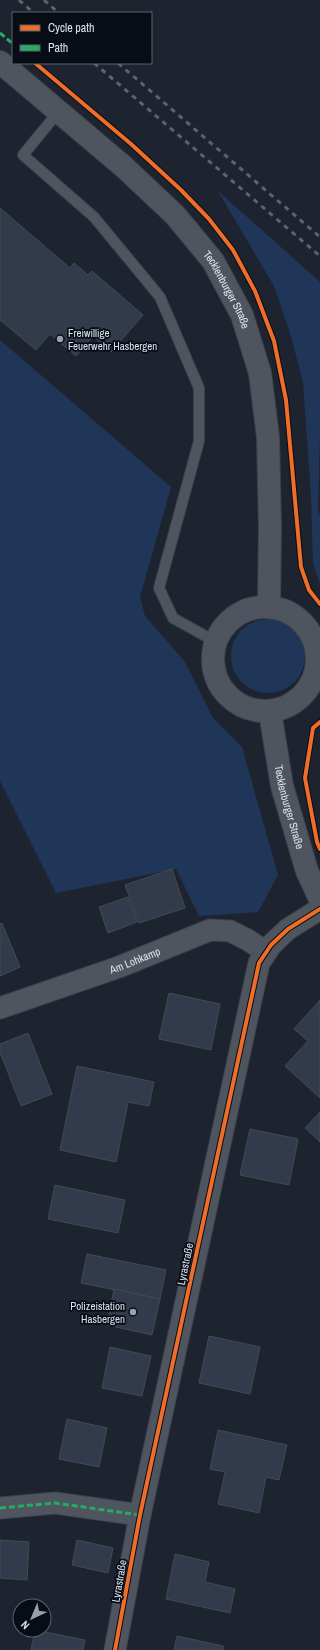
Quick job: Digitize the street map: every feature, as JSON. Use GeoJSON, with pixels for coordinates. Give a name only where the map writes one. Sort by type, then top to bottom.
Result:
{"type":"FeatureCollection","features":[{"type":"Feature","properties":{"kind":"street","name":"Tecklenburger Straße"},"geometry":{"type":"LineString","coordinates":[[0,62],[124,166],[175,215],[213,261],[242,315],[260,373],[268,437],[270,527],[269,607]]}},
{"type":"Feature","properties":{"kind":"street"},"geometry":{"type":"LineString","coordinates":[[269,607],[286,612],[300,621],[311,634],[317,651],[318,674],[301,698],[287,707],[270,712],[253,710],[237,704],[224,692],[216,676],[213,659],[216,642],[224,627],[236,616],[252,609],[269,607]]}},
{"type":"Feature","properties":{"kind":"street","name":"Tecklenburger Straße"},"geometry":{"type":"LineString","coordinates":[[270,712],[282,786],[307,871],[320,899]]}},
{"type":"Feature","properties":{"kind":"street","name":"Lyrastraße"},"geometry":{"type":"LineString","coordinates":[[115,1650],[140,1515],[259,963],[271,945],[288,929],[320,909]]}},
{"type":"Feature","properties":{"kind":"street","name":"Am Lohkamp"},"geometry":{"type":"LineString","coordinates":[[0,1008],[119,967],[210,930],[230,931],[248,940],[266,952]]}},
{"type":"Feature","properties":{"kind":"street"},"geometry":{"type":"LineString","coordinates":[[0,1508],[55,1503],[140,1515]]}},
{"type":"Feature","properties":{"kind":"lane"},"geometry":{"type":"LineString","coordinates":[[58,111],[23,155],[94,217],[160,297],[199,388],[199,440],[158,588],[173,618],[216,642]]}},
{"type":"Feature","properties":{"kind":"shaded area"},"geometry":{"type":"Polygon","coordinates":[[[218,191],[320,282],[320,435],[318,509],[320,516],[320,584],[313,564],[311,495],[303,382],[290,333],[274,286],[218,191]]]}},
{"type":"Feature","properties":{"kind":"shaded area"},"geometry":{"type":"Polygon","coordinates":[[[0,340],[171,487],[140,597],[145,616],[185,662],[213,718],[242,747],[278,875],[258,912],[199,916],[176,869],[56,893],[0,781],[0,340]]]}},
{"type":"Feature","properties":{"kind":"shaded area"},"geometry":{"type":"Polygon","coordinates":[[[268,619],[282,622],[294,630],[302,642],[305,656],[302,670],[294,682],[282,690],[268,693],[254,690],[242,682],[234,670],[231,656],[234,642],[242,630],[254,622],[268,619]]]}},
{"type":"Feature","properties":{"kind":"building"},"geometry":{"type":"Polygon","coordinates":[[[0,208],[70,268],[74,263],[88,275],[92,271],[143,315],[111,352],[93,336],[76,356],[50,334],[36,350],[0,320],[0,208]]]}},
{"type":"Feature","properties":{"kind":"building"},"geometry":{"type":"Polygon","coordinates":[[[172,869],[185,908],[139,923],[125,885],[172,869]]]}},
{"type":"Feature","properties":{"kind":"building"},"geometry":{"type":"Polygon","coordinates":[[[128,897],[137,922],[108,933],[99,907],[128,897]]]}},
{"type":"Feature","properties":{"kind":"building"},"geometry":{"type":"Polygon","coordinates":[[[2,923],[20,967],[0,976],[0,924],[2,923]]]}},
{"type":"Feature","properties":{"kind":"building"},"geometry":{"type":"Polygon","coordinates":[[[169,993],[220,1004],[211,1050],[159,1039],[169,993]]]}},
{"type":"Feature","properties":{"kind":"building"},"geometry":{"type":"Polygon","coordinates":[[[320,1000],[320,1098],[285,1066],[308,1041],[294,1029],[320,1000]]]}},
{"type":"Feature","properties":{"kind":"building"},"geometry":{"type":"Polygon","coordinates":[[[28,1033],[52,1094],[21,1106],[0,1052],[0,1044],[28,1033]]]}},
{"type":"Feature","properties":{"kind":"building"},"geometry":{"type":"Polygon","coordinates":[[[77,1066],[154,1082],[149,1106],[128,1102],[116,1162],[60,1150],[77,1066]]]}},
{"type":"Feature","properties":{"kind":"building"},"geometry":{"type":"Polygon","coordinates":[[[320,1112],[320,1142],[305,1128],[320,1112]]]}},
{"type":"Feature","properties":{"kind":"building"},"geometry":{"type":"Polygon","coordinates":[[[250,1129],[298,1139],[289,1185],[240,1175],[250,1129]]]}},
{"type":"Feature","properties":{"kind":"building"},"geometry":{"type":"Polygon","coordinates":[[[55,1185],[125,1200],[118,1233],[48,1219],[55,1185]]]}},
{"type":"Feature","properties":{"kind":"building"},"geometry":{"type":"Polygon","coordinates":[[[87,1254],[166,1270],[160,1299],[81,1283],[87,1254]]]}},
{"type":"Feature","properties":{"kind":"building","name":"Polizeistation Hasbergen"},"geometry":{"type":"Polygon","coordinates":[[[114,1289],[160,1299],[152,1335],[107,1325],[114,1289]]]}},
{"type":"Feature","properties":{"kind":"building"},"geometry":{"type":"Polygon","coordinates":[[[209,1336],[260,1347],[250,1394],[199,1383],[209,1336]]]}},
{"type":"Feature","properties":{"kind":"building"},"geometry":{"type":"Polygon","coordinates":[[[110,1347],[151,1356],[142,1396],[102,1388],[110,1347]]]}},
{"type":"Feature","properties":{"kind":"building"},"geometry":{"type":"Polygon","coordinates":[[[67,1419],[107,1428],[99,1467],[59,1459],[67,1419]]]}},
{"type":"Feature","properties":{"kind":"building"},"geometry":{"type":"Polygon","coordinates":[[[218,1430],[287,1445],[279,1480],[266,1477],[259,1513],[218,1504],[225,1472],[210,1469],[218,1430]]]}},
{"type":"Feature","properties":{"kind":"building"},"geometry":{"type":"Polygon","coordinates":[[[0,1540],[29,1542],[27,1580],[0,1578],[0,1540]]]}},
{"type":"Feature","properties":{"kind":"building"},"geometry":{"type":"Polygon","coordinates":[[[77,1540],[113,1548],[108,1573],[72,1565],[77,1540]]]}},
{"type":"Feature","properties":{"kind":"building"},"geometry":{"type":"Polygon","coordinates":[[[175,1554],[209,1562],[205,1582],[235,1589],[230,1613],[166,1599],[175,1554]]]}},
{"type":"Feature","properties":{"kind":"building"},"geometry":{"type":"Polygon","coordinates":[[[52,1633],[85,1640],[83,1650],[31,1650],[33,1638],[52,1638],[52,1633]]]}},
{"type":"Feature","properties":{"kind":"building"},"geometry":{"type":"Polygon","coordinates":[[[177,1636],[223,1646],[223,1650],[174,1650],[177,1636]]]}},
{"type":"Feature","properties":{"kind":"railway"},"geometry":{"type":"LineString","coordinates":[[19,0],[33,12]]}},
{"type":"Feature","properties":{"kind":"railway"},"geometry":{"type":"LineString","coordinates":[[44,0],[58,12]]}},
{"type":"Feature","properties":{"kind":"railway"},"geometry":{"type":"LineString","coordinates":[[95,64],[320,256]]}},
{"type":"Feature","properties":{"kind":"railway"},"geometry":{"type":"LineString","coordinates":[[119,64],[320,237]]}},
{"type":"Feature","properties":{"kind":"marked path"},"geometry":{"type":"LineString","coordinates":[[0,33],[12,43]]}},
{"type":"Feature","properties":{"kind":"marked path"},"geometry":{"type":"LineString","coordinates":[[0,1508],[55,1503],[140,1515]]}},
{"type":"Feature","properties":{"kind":"cycle path"},"geometry":{"type":"LineString","coordinates":[[36,64],[131,144],[181,190],[209,219],[233,250],[255,291],[274,341],[286,400],[301,567],[309,590],[320,604]]}},
{"type":"Feature","properties":{"kind":"cycle path"},"geometry":{"type":"LineString","coordinates":[[320,722],[313,728],[305,778],[317,842],[320,849]]}},
{"type":"Feature","properties":{"kind":"cycle path"},"geometry":{"type":"LineString","coordinates":[[115,1650],[140,1515],[259,963],[271,945],[288,929],[320,909]]}},
{"type":"Feature","properties":{"kind":"place","name":"Freiwillige Feuerwehr Hasbergen"},"geometry":{"type":"Point","coordinates":[60,339]}},
{"type":"Feature","properties":{"kind":"place","name":"Polizeistation Hasbergen"},"geometry":{"type":"Point","coordinates":[133,1312]}}]}
